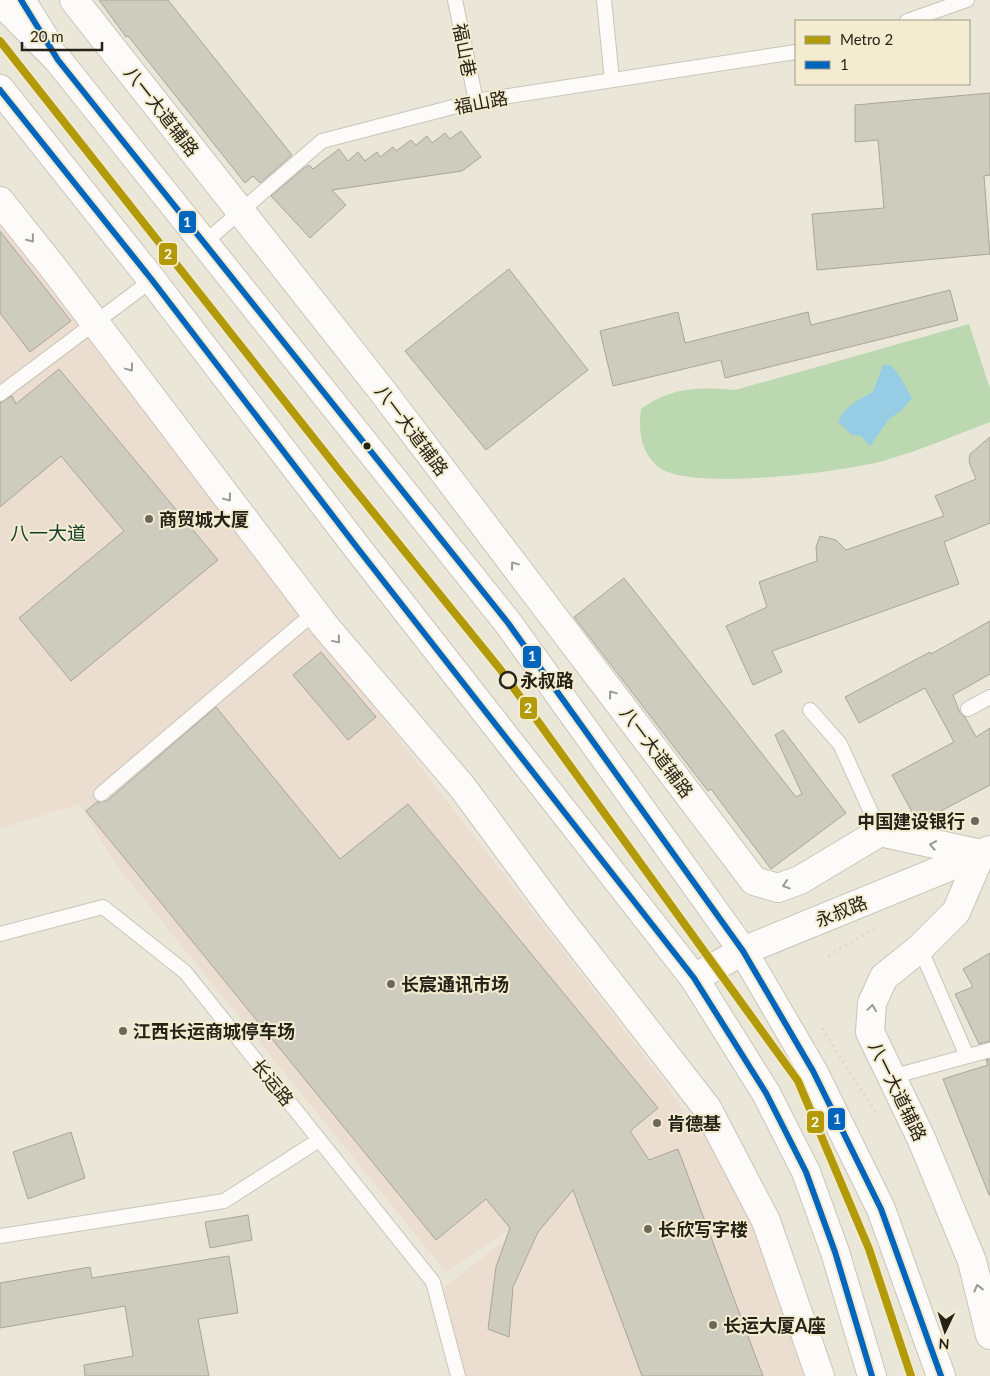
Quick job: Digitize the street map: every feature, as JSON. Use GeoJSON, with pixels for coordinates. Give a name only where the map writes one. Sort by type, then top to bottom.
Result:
{"type":"FeatureCollection","features":[{"type":"Feature","properties":{"kind":"main road"},"geometry":{"type":"LineString","coordinates":[[0,0],[58,60],[508,623],[743,951],[813,1071],[881,1209],[941,1376]]}},
{"type":"Feature","properties":{"kind":"main road"},"geometry":{"type":"LineString","coordinates":[[21,0],[58,60]]}},
{"type":"Feature","properties":{"kind":"main road","name":"八一大道辅路"},"geometry":{"type":"LineString","coordinates":[[74,0],[380,388],[754,881],[778,888],[800,880],[880,832]]}},
{"type":"Feature","properties":{"kind":"main road"},"geometry":{"type":"LineString","coordinates":[[0,90],[152,280],[359,550],[694,978],[766,1092],[806,1172],[835,1252],[872,1376]]}},
{"type":"Feature","properties":{"kind":"main road"},"geometry":{"type":"LineString","coordinates":[[0,201],[315,612],[463,788],[556,914],[707,1108],[766,1221],[820,1376]]}},
{"type":"Feature","properties":{"kind":"main road"},"geometry":{"type":"LineString","coordinates":[[880,832],[985,852]]}},
{"type":"Feature","properties":{"kind":"main road","name":"八一大道辅路"},"geometry":{"type":"LineString","coordinates":[[985,852],[956,912],[920,948],[884,977],[872,1003],[870,1032],[922,1138],[972,1261],[990,1335]]}},
{"type":"Feature","properties":{"kind":"main road","name":"永叔路"},"geometry":{"type":"LineString","coordinates":[[694,978],[743,951],[985,852]]}},
{"type":"Feature","properties":{"kind":"lane","name":"福山巷"},"geometry":{"type":"LineString","coordinates":[[455,0],[476,101]]}},
{"type":"Feature","properties":{"kind":"lane"},"geometry":{"type":"LineString","coordinates":[[604,0],[612,80]]}},
{"type":"Feature","properties":{"kind":"lane"},"geometry":{"type":"LineString","coordinates":[[910,20],[967,0]]}},
{"type":"Feature","properties":{"kind":"lane","name":"福山路"},"geometry":{"type":"LineString","coordinates":[[204,243],[322,141],[476,101],[795,52]]}},
{"type":"Feature","properties":{"kind":"lane"},"geometry":{"type":"LineString","coordinates":[[0,394],[152,280]]}},
{"type":"Feature","properties":{"kind":"lane"},"geometry":{"type":"LineString","coordinates":[[101,794],[315,612]]}},
{"type":"Feature","properties":{"kind":"lane"},"geometry":{"type":"LineString","coordinates":[[968,709],[990,697]]}},
{"type":"Feature","properties":{"kind":"lane"},"geometry":{"type":"LineString","coordinates":[[810,710],[840,744],[880,832]]}},
{"type":"Feature","properties":{"kind":"lane","name":"长运路"},"geometry":{"type":"LineString","coordinates":[[0,934],[103,907],[185,972],[433,1282],[458,1376]]}},
{"type":"Feature","properties":{"kind":"lane"},"geometry":{"type":"LineString","coordinates":[[920,948],[967,1056]]}},
{"type":"Feature","properties":{"kind":"lane"},"geometry":{"type":"LineString","coordinates":[[892,1077],[990,1050]]}},
{"type":"Feature","properties":{"kind":"lane"},"geometry":{"type":"LineString","coordinates":[[0,1236],[224,1201],[319,1140]]}},
{"type":"Feature","properties":{"kind":"path"},"geometry":{"type":"LineString","coordinates":[[819,1023],[878,1116]]}},
{"type":"Feature","properties":{"kind":"shaded area"},"geometry":{"type":"Polygon","coordinates":[[[0,224],[669,1088],[688,1120],[697,1115],[754,1228],[810,1376],[465,1376],[441,1290],[515,1232],[506,1232],[446,1272],[113,861],[80,804],[0,829],[0,224]]]}},
{"type":"Feature","properties":{"kind":"green space"},"geometry":{"type":"Polygon","coordinates":[[[969,324],[990,389],[990,422],[938,442],[886,460],[839,470],[735,479],[677,475],[660,468],[649,456],[642,442],[640,426],[641,409],[664,396],[697,389],[735,390],[969,324]]]}},
{"type":"Feature","properties":{"kind":"water"},"geometry":{"type":"Polygon","coordinates":[[[883,365],[890,365],[894,368],[912,398],[902,410],[889,419],[870,446],[861,436],[852,435],[838,422],[848,408],[873,392],[883,365]]]}},
{"type":"Feature","properties":{"kind":"building"},"geometry":{"type":"Polygon","coordinates":[[[99,0],[168,0],[292,155],[260,183],[253,176],[245,183],[128,36],[126,37],[99,0]]]}},
{"type":"Feature","properties":{"kind":"building"},"geometry":{"type":"Polygon","coordinates":[[[990,93],[990,175],[984,176],[990,254],[817,270],[812,214],[884,208],[878,140],[855,142],[855,105],[990,93]]]}},
{"type":"Feature","properties":{"kind":"building"},"geometry":{"type":"Polygon","coordinates":[[[461,131],[481,157],[462,171],[332,190],[346,205],[310,238],[271,196],[303,169],[309,165],[313,169],[339,149],[348,161],[358,152],[365,161],[377,152],[380,157],[393,147],[396,151],[411,140],[416,145],[427,136],[432,143],[445,133],[450,139],[461,131]]]}},
{"type":"Feature","properties":{"kind":"building"},"geometry":{"type":"Polygon","coordinates":[[[0,231],[71,321],[30,352],[0,313],[0,231]]]}},
{"type":"Feature","properties":{"kind":"building"},"geometry":{"type":"Polygon","coordinates":[[[509,269],[588,370],[486,450],[405,351],[509,269]]]}},
{"type":"Feature","properties":{"kind":"building"},"geometry":{"type":"Polygon","coordinates":[[[950,290],[958,320],[725,378],[721,360],[613,386],[600,331],[678,312],[685,343],[808,312],[811,325],[950,290]]]}},
{"type":"Feature","properties":{"kind":"building","name":"商贸城大厦"},"geometry":{"type":"Polygon","coordinates":[[[59,369],[218,560],[71,681],[19,618],[124,531],[61,456],[0,507],[0,403],[12,396],[16,404],[59,369]]]}},
{"type":"Feature","properties":{"kind":"building"},"geometry":{"type":"Polygon","coordinates":[[[990,437],[990,523],[944,542],[959,584],[772,651],[782,672],[753,685],[726,626],[767,607],[759,582],[817,561],[816,547],[820,536],[836,540],[846,550],[944,516],[935,496],[976,479],[969,462],[970,454],[990,437]]]}},
{"type":"Feature","properties":{"kind":"building"},"geometry":{"type":"Polygon","coordinates":[[[624,578],[796,797],[802,794],[775,735],[783,730],[846,813],[771,869],[711,789],[708,791],[574,617],[624,578]]]}},
{"type":"Feature","properties":{"kind":"building"},"geometry":{"type":"Polygon","coordinates":[[[990,621],[990,674],[953,695],[960,713],[965,717],[976,737],[990,728],[990,785],[918,823],[892,775],[954,742],[925,688],[859,723],[845,697],[930,652],[931,654],[990,621]]]}},
{"type":"Feature","properties":{"kind":"building"},"geometry":{"type":"Polygon","coordinates":[[[321,652],[376,717],[348,740],[293,675],[321,652]]]}},
{"type":"Feature","properties":{"kind":"building","name":"长宸通讯市场"},"geometry":{"type":"Polygon","coordinates":[[[216,707],[340,859],[408,804],[658,1108],[630,1131],[649,1160],[678,1149],[763,1376],[642,1376],[573,1190],[538,1232],[513,1287],[509,1337],[488,1329],[496,1267],[510,1228],[486,1199],[436,1240],[86,811],[97,802],[107,801],[216,707]]]}},
{"type":"Feature","properties":{"kind":"building"},"geometry":{"type":"Polygon","coordinates":[[[990,953],[990,1041],[979,1044],[955,994],[973,987],[963,969],[990,953]]]}},
{"type":"Feature","properties":{"kind":"building"},"geometry":{"type":"Polygon","coordinates":[[[990,1059],[989,1195],[943,1079],[988,1065],[986,1060],[990,1059]]]}},
{"type":"Feature","properties":{"kind":"building"},"geometry":{"type":"Polygon","coordinates":[[[71,1132],[85,1178],[28,1199],[13,1152],[71,1132]]]}},
{"type":"Feature","properties":{"kind":"building"},"geometry":{"type":"Polygon","coordinates":[[[248,1215],[252,1240],[210,1248],[205,1222],[248,1215]]]}},
{"type":"Feature","properties":{"kind":"building"},"geometry":{"type":"Polygon","coordinates":[[[229,1256],[238,1313],[198,1319],[209,1376],[85,1376],[84,1365],[133,1356],[125,1306],[0,1328],[0,1283],[90,1267],[92,1278],[229,1256]]]}},
{"type":"Feature","properties":{"kind":"metro line","name":"2"},"geometry":{"type":"LineString","coordinates":[[0,41],[338,469],[500,669],[798,1081],[869,1249],[911,1376]]}},
{"type":"Feature","properties":{"kind":"transit line","name":"1"},"geometry":{"type":"LineString","coordinates":[[21,0],[58,60],[508,623],[743,951],[813,1071],[881,1209],[941,1376]]}},
{"type":"Feature","properties":{"kind":"transit line","name":"1"},"geometry":{"type":"LineString","coordinates":[[0,90],[152,280],[359,550],[694,978],[766,1093],[806,1172],[835,1252],[872,1376]]}},
{"type":"Feature","properties":{"kind":"place","name":"商贸城大厦"},"geometry":{"type":"Point","coordinates":[149,519]}},
{"type":"Feature","properties":{"kind":"place","name":"永叔路"},"geometry":{"type":"Point","coordinates":[508,680]}},
{"type":"Feature","properties":{"kind":"place","name":"中国建设银行"},"geometry":{"type":"Point","coordinates":[975,821]}},
{"type":"Feature","properties":{"kind":"place","name":"长宸通讯市场"},"geometry":{"type":"Point","coordinates":[391,984]}},
{"type":"Feature","properties":{"kind":"place","name":"江西长运商城停车场"},"geometry":{"type":"Point","coordinates":[123,1031]}},
{"type":"Feature","properties":{"kind":"place","name":"肯德基"},"geometry":{"type":"Point","coordinates":[657,1123]}},
{"type":"Feature","properties":{"kind":"place","name":"长欣写字楼"},"geometry":{"type":"Point","coordinates":[648,1229]}},
{"type":"Feature","properties":{"kind":"place","name":"长运大厦A座"},"geometry":{"type":"Point","coordinates":[713,1325]}},
{"type":"Feature","properties":{"kind":"district","name":"八一大道"},"geometry":{"type":"Point","coordinates":[48,532]}}]}
